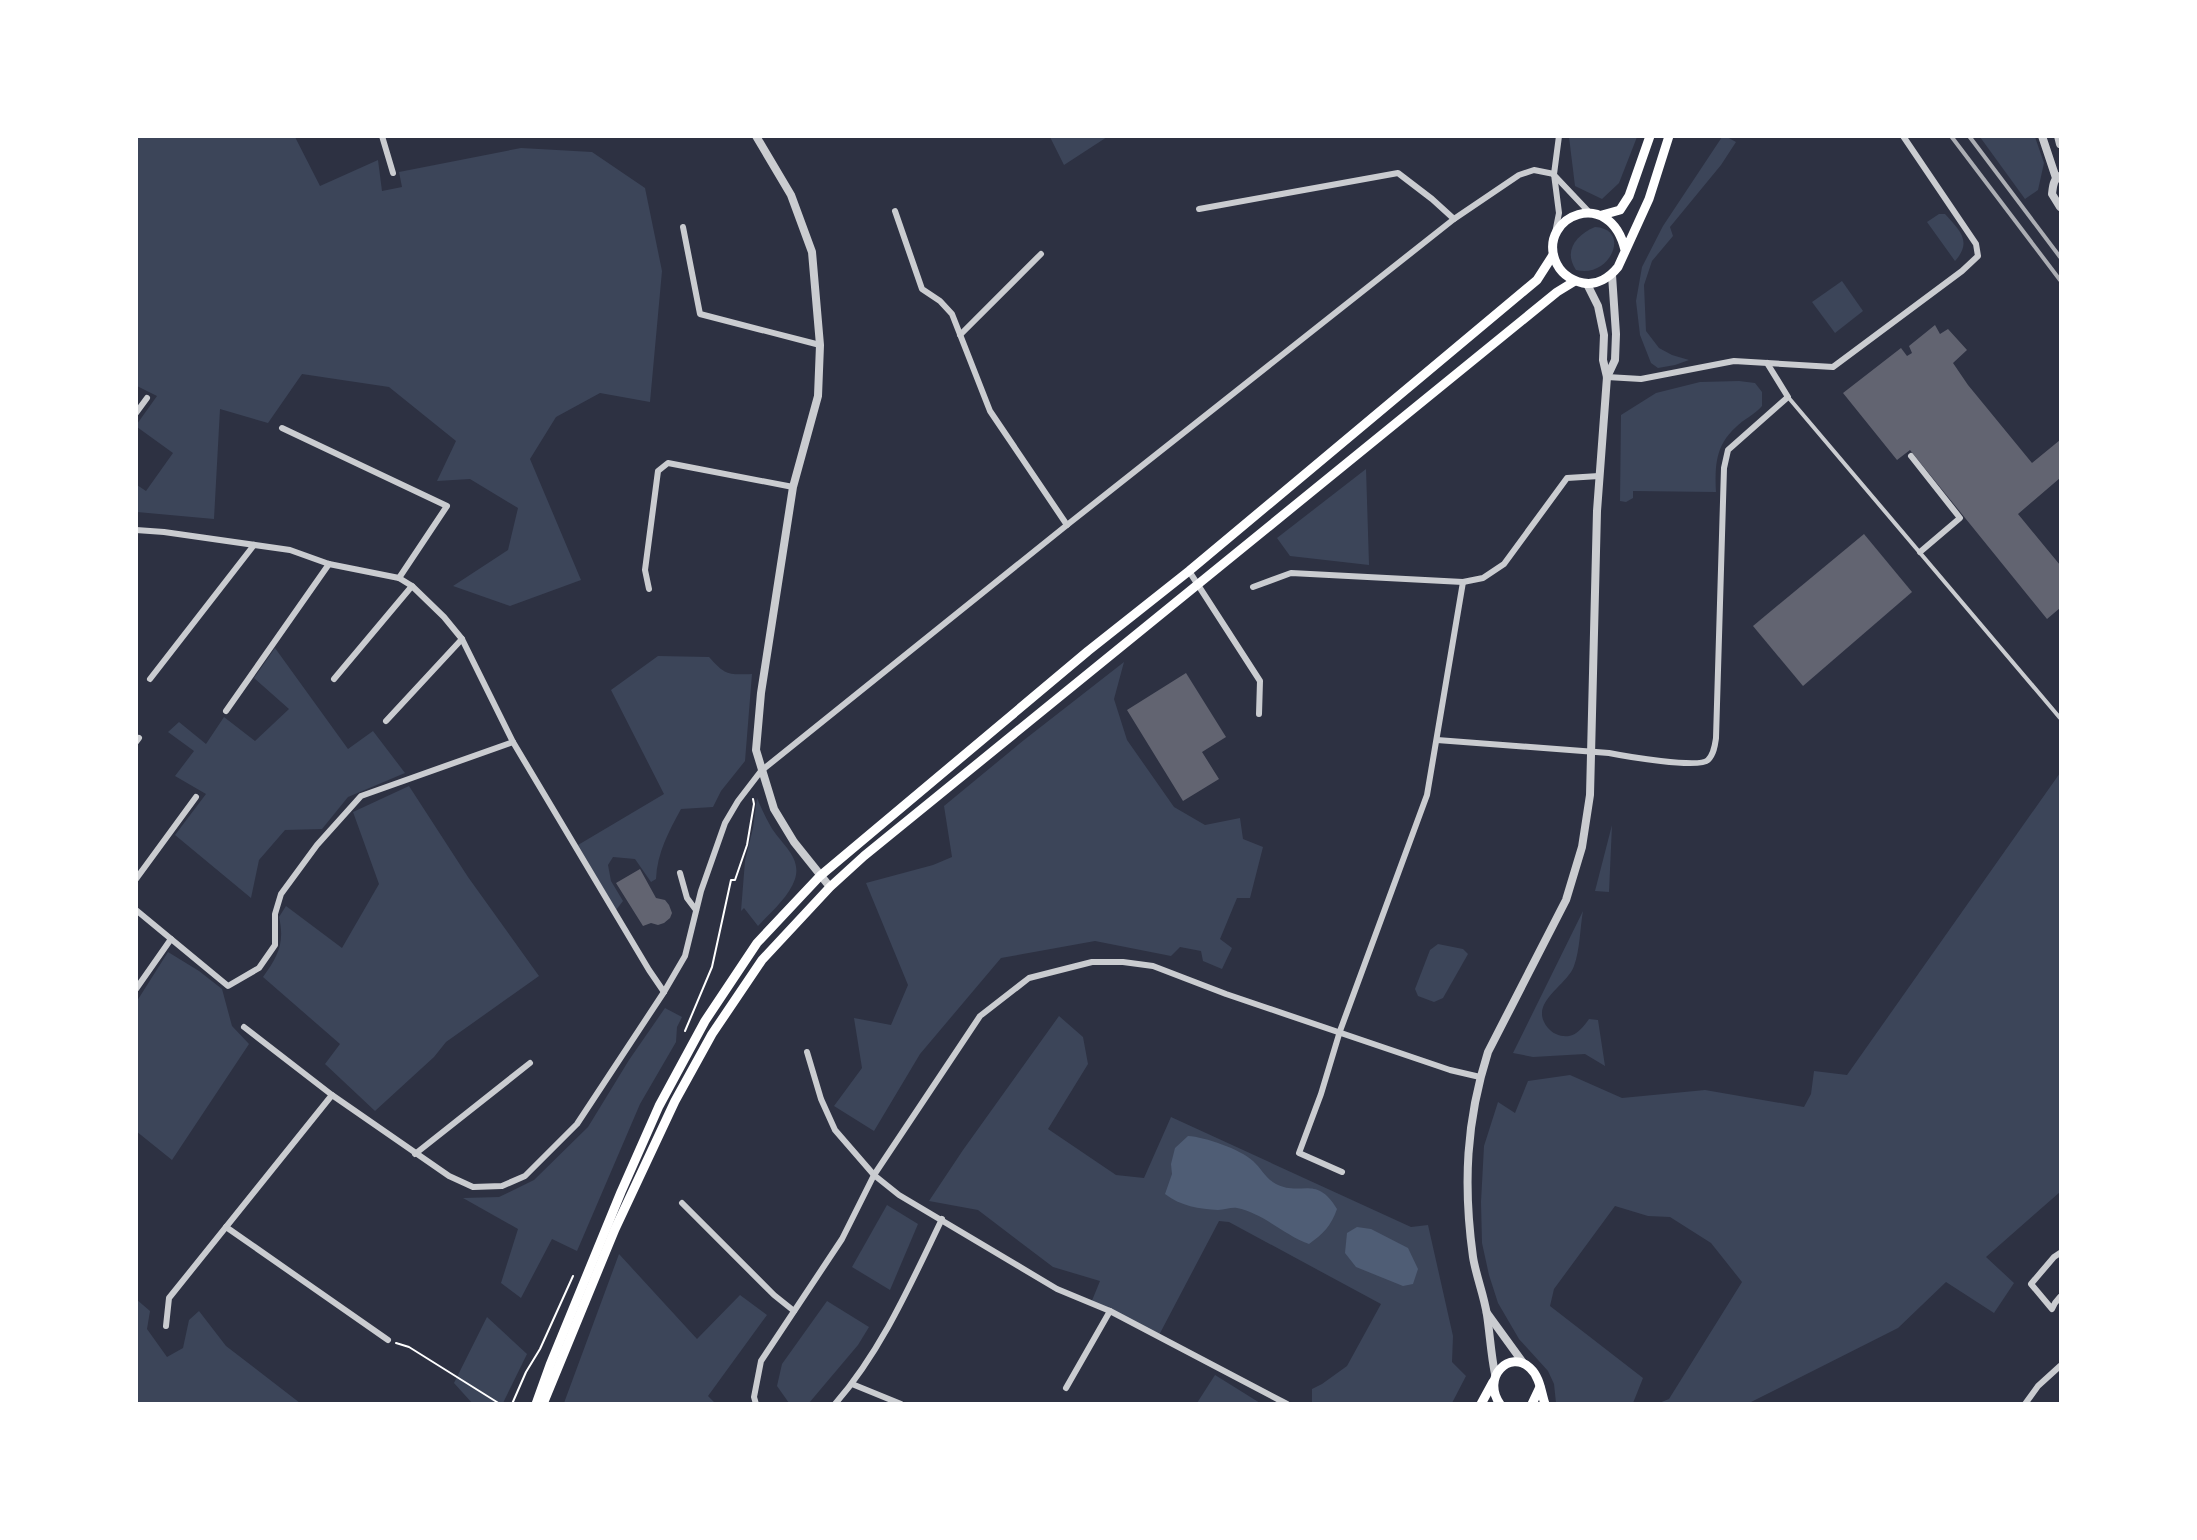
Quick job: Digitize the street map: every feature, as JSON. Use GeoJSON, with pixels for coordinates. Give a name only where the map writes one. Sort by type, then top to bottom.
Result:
{"type":"FeatureCollection","features":[{"type":"Feature","properties":{"kind":"main road"},"geometry":{"type":"LineString","coordinates":[[1602,215],[1620,210],[1629,196],[1650,136]]}},
{"type":"Feature","properties":{"kind":"main road"},"geometry":{"type":"LineString","coordinates":[[1625,249],[1619,230],[1613,222],[1602,215],[1589,213],[1578,214],[1566,220],[1556,233],[1553,242],[1553,255],[1558,267],[1575,281],[1587,284],[1596,283],[1612,275],[1618,267],[1649,199],[1669,136]]}},
{"type":"Feature","properties":{"kind":"main road"},"geometry":{"type":"LineString","coordinates":[[536,1404],[621,1192],[659,1106],[705,1022],[757,943],[820,876],[1537,280],[1553,255]]}},
{"type":"Feature","properties":{"kind":"main road"},"geometry":{"type":"LineString","coordinates":[[543,1404],[615,1229],[675,1101],[712,1034],[762,960],[830,887],[864,855],[1557,292],[1575,281]]}},
{"type":"Feature","properties":{"kind":"main road"},"geometry":{"type":"LineString","coordinates":[[1482,1404],[1494,1378],[1503,1366],[1513,1362],[1524,1364],[1531,1369],[1545,1404]]}},
{"type":"Feature","properties":{"kind":"main road"},"geometry":{"type":"LineString","coordinates":[[1494,1378],[1496,1398],[1500,1404]]}},
{"type":"Feature","properties":{"kind":"main road"},"geometry":{"type":"LineString","coordinates":[[1532,1404],[1540,1387]]}},
{"type":"Feature","properties":{"kind":"street"},"geometry":{"type":"LineString","coordinates":[[382,136],[393,173]]}},
{"type":"Feature","properties":{"kind":"street"},"geometry":{"type":"LineString","coordinates":[[756,136],[791,195],[812,252],[820,345],[818,396],[793,487],[761,693],[756,750],[774,809],[794,842],[830,887]]}},
{"type":"Feature","properties":{"kind":"street"},"geometry":{"type":"LineString","coordinates":[[1553,242],[1559,213],[1554,174],[1559,136]]}},
{"type":"Feature","properties":{"kind":"street"},"geometry":{"type":"LineString","coordinates":[[1607,377],[1641,380],[1734,361],[1833,367],[1962,271],[1978,256],[1976,244],[1903,136]]}},
{"type":"Feature","properties":{"kind":"street"},"geometry":{"type":"LineString","coordinates":[[2042,136],[2058,177],[2052,194],[2060,206]]}},
{"type":"Feature","properties":{"kind":"street"},"geometry":{"type":"LineString","coordinates":[[2058,136],[2061,144]]}},
{"type":"Feature","properties":{"kind":"street"},"geometry":{"type":"LineString","coordinates":[[244,1027],[332,1095],[449,1176],[473,1187],[502,1186],[525,1176],[577,1124],[664,992],[685,956],[700,891],[725,823],[738,801],[761,771],[1454,219],[1519,174],[1534,170],[1554,174],[1589,213]]}},
{"type":"Feature","properties":{"kind":"street"},"geometry":{"type":"LineString","coordinates":[[1199,209],[1398,173],[1454,219]]}},
{"type":"Feature","properties":{"kind":"street"},"geometry":{"type":"LineString","coordinates":[[895,211],[922,289],[940,301],[952,314],[990,411],[1067,525]]}},
{"type":"Feature","properties":{"kind":"street"},"geometry":{"type":"LineString","coordinates":[[683,227],[700,314],[820,345]]}},
{"type":"Feature","properties":{"kind":"street"},"geometry":{"type":"LineString","coordinates":[[960,335],[1041,254]]}},
{"type":"Feature","properties":{"kind":"street"},"geometry":{"type":"LineString","coordinates":[[1607,377],[1615,360],[1616,334],[1612,275]]}},
{"type":"Feature","properties":{"kind":"street"},"geometry":{"type":"LineString","coordinates":[[1494,1378],[1487,1313],[1474,1258],[1467,1168],[1470,1124],[1488,1052],[1566,900],[1582,846],[1590,795],[1599,476],[1607,377],[1603,360],[1604,335],[1598,306],[1587,284]]}},
{"type":"Feature","properties":{"kind":"street"},"geometry":{"type":"LineString","coordinates":[[1437,740],[1609,753],[1631,758],[1702,764],[1709,760],[1714,750],[1724,468],[1728,450],[1788,397],[1767,363]]}},
{"type":"Feature","properties":{"kind":"street"},"geometry":{"type":"LineString","coordinates":[[136,413],[147,398]]}},
{"type":"Feature","properties":{"kind":"street"},"geometry":{"type":"LineString","coordinates":[[282,428],[447,506],[399,578]]}},
{"type":"Feature","properties":{"kind":"street"},"geometry":{"type":"LineString","coordinates":[[1911,456],[1960,518],[1920,552]]}},
{"type":"Feature","properties":{"kind":"street"},"geometry":{"type":"LineString","coordinates":[[649,589],[645,570],[658,471],[668,463],[793,487]]}},
{"type":"Feature","properties":{"kind":"street"},"geometry":{"type":"LineString","coordinates":[[1254,587],[1291,573],[1463,582],[1483,578],[1504,564],[1567,478],[1599,476]]}},
{"type":"Feature","properties":{"kind":"street"},"geometry":{"type":"LineString","coordinates":[[136,530],[290,550],[329,564],[399,578],[412,586],[444,617],[462,639],[513,742],[664,992]]}},
{"type":"Feature","properties":{"kind":"street"},"geometry":{"type":"LineString","coordinates":[[150,679],[254,544]]}},
{"type":"Feature","properties":{"kind":"street"},"geometry":{"type":"LineString","coordinates":[[226,711],[329,564]]}},
{"type":"Feature","properties":{"kind":"street"},"geometry":{"type":"LineString","coordinates":[[1189,571],[1260,681],[1259,714]]}},
{"type":"Feature","properties":{"kind":"street"},"geometry":{"type":"LineString","coordinates":[[1342,1172],[1299,1153],[1321,1094],[1340,1031],[1427,795],[1463,582]]}},
{"type":"Feature","properties":{"kind":"street"},"geometry":{"type":"LineString","coordinates":[[334,678],[412,586]]}},
{"type":"Feature","properties":{"kind":"street"},"geometry":{"type":"LineString","coordinates":[[386,721],[462,639]]}},
{"type":"Feature","properties":{"kind":"street"},"geometry":{"type":"LineString","coordinates":[[136,910],[228,986],[259,968],[275,945],[275,914],[281,894],[317,845],[361,796],[513,742]]}},
{"type":"Feature","properties":{"kind":"street"},"geometry":{"type":"LineString","coordinates":[[136,879],[196,796]]}},
{"type":"Feature","properties":{"kind":"street"},"geometry":{"type":"LineString","coordinates":[[680,873],[687,898],[696,910]]}},
{"type":"Feature","properties":{"kind":"street"},"geometry":{"type":"LineString","coordinates":[[136,989],[171,939]]}},
{"type":"Feature","properties":{"kind":"street"},"geometry":{"type":"LineString","coordinates":[[756,1404],[754,1397],[761,1361],[842,1239],[874,1175],[981,1016],[1029,978],[1092,962],[1123,962],[1153,966],[1226,994],[1450,1070],[1480,1077]]}},
{"type":"Feature","properties":{"kind":"street"},"geometry":{"type":"LineString","coordinates":[[807,1052],[820,1099],[835,1130],[874,1175],[899,1195],[1057,1289],[1110,1311],[1287,1404]]}},
{"type":"Feature","properties":{"kind":"street"},"geometry":{"type":"LineString","coordinates":[[415,1154],[530,1063]]}},
{"type":"Feature","properties":{"kind":"street"},"geometry":{"type":"LineString","coordinates":[[166,1326],[169,1298],[332,1095]]}},
{"type":"Feature","properties":{"kind":"street"},"geometry":{"type":"LineString","coordinates":[[682,1203],[774,1295],[794,1311]]}},
{"type":"Feature","properties":{"kind":"street"},"geometry":{"type":"LineString","coordinates":[[835,1404],[852,1384],[887,1328],[942,1219]]}},
{"type":"Feature","properties":{"kind":"street"},"geometry":{"type":"LineString","coordinates":[[226,1227],[388,1340]]}},
{"type":"Feature","properties":{"kind":"street"},"geometry":{"type":"LineString","coordinates":[[2061,1253],[2054,1257],[2031,1284],[2052,1309],[2061,1298]]}},
{"type":"Feature","properties":{"kind":"street"},"geometry":{"type":"LineString","coordinates":[[1066,1388],[1110,1311]]}},
{"type":"Feature","properties":{"kind":"street"},"geometry":{"type":"LineString","coordinates":[[1487,1313],[1524,1364]]}},
{"type":"Feature","properties":{"kind":"street"},"geometry":{"type":"LineString","coordinates":[[2025,1404],[2038,1386],[2061,1366]]}},
{"type":"Feature","properties":{"kind":"street"},"geometry":{"type":"LineString","coordinates":[[852,1384],[901,1404]]}},
{"type":"Feature","properties":{"kind":"lane"},"geometry":{"type":"LineString","coordinates":[[1788,397],[2061,718]]}},
{"type":"Feature","properties":{"kind":"path"},"geometry":{"type":"LineString","coordinates":[[735,880],[747,845],[754,804],[750,784]]}},
{"type":"Feature","properties":{"kind":"path"},"geometry":{"type":"LineString","coordinates":[[388,1340],[409,1347],[500,1404]]}},
{"type":"Feature","properties":{"kind":"shaded area"},"geometry":{"type":"Polygon","coordinates":[[[137,136],[295,137],[320,186],[378,160],[382,191],[402,187],[399,172],[521,148],[592,152],[645,188],[662,271],[650,402],[600,393],[556,417],[530,459],[581,580],[510,606],[453,586],[508,550],[518,508],[470,479],[437,481],[456,441],[389,387],[302,374],[268,423],[220,409],[214,519],[137,512],[137,485],[146,491],[173,453],[137,427],[157,396],[137,386],[137,136]]]}},
{"type":"Feature","properties":{"kind":"shaded area"},"geometry":{"type":"Polygon","coordinates":[[[1050,137],[1107,137],[1064,165],[1050,137]]]}},
{"type":"Feature","properties":{"kind":"shaded area"},"geometry":{"type":"Polygon","coordinates":[[[1569,137],[1637,137],[1619,183],[1602,199],[1575,186],[1569,137]]]}},
{"type":"Feature","properties":{"kind":"shaded area"},"geometry":{"type":"Polygon","coordinates":[[[1722,137],[1736,142],[1721,165],[1670,227],[1673,236],[1652,261],[1644,285],[1646,331],[1659,348],[1689,360],[1658,368],[1651,363],[1640,335],[1636,301],[1642,267],[1663,226],[1722,137]]]}},
{"type":"Feature","properties":{"kind":"shaded area"},"geometry":{"type":"Polygon","coordinates":[[[1980,137],[2035,137],[2044,163],[2038,190],[2025,199],[1980,137]]]}},
{"type":"Feature","properties":{"kind":"shaded area"},"geometry":{"type":"Polygon","coordinates":[[[1939,214],[1945,214],[1962,236],[1963,247],[1955,261],[1927,222],[1939,214]]]}},
{"type":"Feature","properties":{"kind":"shaded area"},"geometry":{"type":"Polygon","coordinates":[[[1595,227],[1606,230],[1612,236],[1614,244],[1612,253],[1599,267],[1588,271],[1576,270],[1572,263],[1571,250],[1582,234],[1595,227]]]}},
{"type":"Feature","properties":{"kind":"shaded area"},"geometry":{"type":"Polygon","coordinates":[[[1842,281],[1863,311],[1835,333],[1812,302],[1842,281]]]}},
{"type":"Feature","properties":{"kind":"shaded area"},"geometry":{"type":"Polygon","coordinates":[[[1700,382],[1755,383],[1762,392],[1762,406],[1729,434],[1720,449],[1716,465],[1716,492],[1633,491],[1633,498],[1626,502],[1620,501],[1621,415],[1656,393],[1700,382]]]}},
{"type":"Feature","properties":{"kind":"shaded area"},"geometry":{"type":"Polygon","coordinates":[[[1366,469],[1369,565],[1290,556],[1277,538],[1366,469]]]}},
{"type":"Feature","properties":{"kind":"shaded area"},"geometry":{"type":"Polygon","coordinates":[[[275,648],[348,749],[373,731],[405,773],[348,797],[322,829],[285,830],[259,860],[251,898],[175,835],[206,794],[175,776],[194,751],[168,732],[179,722],[206,744],[224,717],[255,741],[289,709],[254,678],[275,648]]]}},
{"type":"Feature","properties":{"kind":"shaded area"},"geometry":{"type":"Polygon","coordinates":[[[658,656],[709,657],[728,673],[752,674],[745,761],[721,791],[713,807],[681,809],[661,851],[656,879],[651,882],[635,859],[613,857],[608,865],[611,881],[623,901],[616,910],[578,845],[664,794],[611,690],[658,656]]]}},
{"type":"Feature","properties":{"kind":"shaded area"},"geometry":{"type":"Polygon","coordinates":[[[1124,662],[1114,699],[1127,740],[1174,807],[1205,825],[1240,818],[1243,839],[1263,847],[1250,898],[1237,898],[1220,939],[1232,948],[1222,969],[1203,961],[1201,951],[1180,947],[1171,956],[1095,941],[1001,958],[920,1054],[874,1131],[834,1106],[862,1068],[854,1018],[891,1025],[908,985],[866,883],[933,865],[952,857],[944,806],[1124,662]]]}},
{"type":"Feature","properties":{"kind":"shaded area"},"geometry":{"type":"Polygon","coordinates":[[[2060,773],[2060,1192],[1986,1257],[2014,1283],[1994,1313],[1946,1282],[1898,1328],[1749,1403],[1659,1403],[1669,1399],[1742,1282],[1711,1243],[1670,1217],[1648,1216],[1615,1206],[1554,1289],[1550,1306],[1643,1378],[1633,1403],[1556,1403],[1554,1384],[1548,1371],[1519,1339],[1498,1303],[1482,1243],[1481,1202],[1484,1146],[1498,1102],[1515,1113],[1528,1081],[1570,1075],[1622,1098],[1705,1090],[1804,1107],[1811,1094],[1814,1071],[1847,1075],[2060,773]]]}},
{"type":"Feature","properties":{"kind":"shaded area"},"geometry":{"type":"Polygon","coordinates":[[[409,786],[468,877],[539,976],[446,1042],[434,1057],[375,1111],[325,1064],[340,1044],[263,977],[279,949],[281,926],[279,917],[286,906],[342,948],[379,884],[353,812],[409,786]]]}},
{"type":"Feature","properties":{"kind":"shaded area"},"geometry":{"type":"Polygon","coordinates":[[[757,798],[771,827],[796,864],[792,886],[758,926],[744,908],[741,911],[745,861],[757,798]]]}},
{"type":"Feature","properties":{"kind":"shaded area"},"geometry":{"type":"Polygon","coordinates":[[[1612,825],[1609,892],[1595,891],[1612,825]]]}},
{"type":"Feature","properties":{"kind":"shaded area"},"geometry":{"type":"Polygon","coordinates":[[[1583,911],[1574,966],[1545,1003],[1542,1011],[1543,1019],[1552,1032],[1566,1036],[1578,1032],[1589,1019],[1598,1020],[1605,1066],[1585,1054],[1533,1057],[1513,1053],[1583,911]]]}},
{"type":"Feature","properties":{"kind":"shaded area"},"geometry":{"type":"Polygon","coordinates":[[[1438,944],[1463,949],[1468,954],[1443,998],[1434,1002],[1418,996],[1415,989],[1430,950],[1438,944]]]}},
{"type":"Feature","properties":{"kind":"shaded area"},"geometry":{"type":"Polygon","coordinates":[[[168,952],[199,971],[222,989],[232,1026],[249,1044],[172,1160],[136,1131],[137,1001],[168,952]]]}},
{"type":"Feature","properties":{"kind":"shaded area"},"geometry":{"type":"Polygon","coordinates":[[[665,1008],[682,1017],[677,1027],[676,1042],[640,1104],[577,1251],[552,1239],[521,1298],[501,1283],[518,1229],[463,1198],[499,1197],[534,1180],[588,1127],[629,1060],[665,1008]]]}},
{"type":"Feature","properties":{"kind":"shaded area"},"geometry":{"type":"Polygon","coordinates":[[[1059,1016],[1083,1037],[1088,1064],[1048,1129],[1116,1175],[1144,1178],[1171,1117],[1411,1227],[1428,1225],[1453,1336],[1452,1362],[1466,1376],[1452,1403],[1312,1403],[1312,1389],[1347,1366],[1381,1304],[1229,1222],[1219,1221],[1158,1337],[1091,1303],[1100,1281],[1053,1267],[978,1210],[929,1201],[1059,1016]]]}},
{"type":"Feature","properties":{"kind":"shaded area"},"geometry":{"type":"Polygon","coordinates":[[[1188,1136],[1213,1141],[1240,1152],[1253,1161],[1276,1184],[1322,1192],[1337,1209],[1329,1225],[1309,1244],[1247,1211],[1235,1208],[1218,1210],[1197,1208],[1171,1198],[1165,1194],[1172,1174],[1171,1164],[1175,1148],[1188,1136]]]}},
{"type":"Feature","properties":{"kind":"shaded area"},"geometry":{"type":"Polygon","coordinates":[[[887,1205],[918,1224],[890,1290],[852,1267],[887,1205]]]}},
{"type":"Feature","properties":{"kind":"shaded area"},"geometry":{"type":"Polygon","coordinates":[[[1357,1227],[1371,1229],[1408,1248],[1418,1269],[1413,1284],[1403,1286],[1356,1267],[1345,1253],[1347,1233],[1357,1227]]]}},
{"type":"Feature","properties":{"kind":"shaded area"},"geometry":{"type":"Polygon","coordinates":[[[619,1254],[697,1339],[740,1295],[767,1315],[708,1396],[715,1403],[564,1403],[619,1254]]]}},
{"type":"Feature","properties":{"kind":"shaded area"},"geometry":{"type":"Polygon","coordinates":[[[136,1299],[150,1311],[147,1329],[167,1357],[183,1348],[189,1320],[199,1311],[226,1346],[300,1403],[137,1403],[136,1299]]]}},
{"type":"Feature","properties":{"kind":"shaded area"},"geometry":{"type":"Polygon","coordinates":[[[827,1301],[869,1327],[858,1345],[809,1403],[789,1403],[777,1386],[782,1364],[827,1301]]]}},
{"type":"Feature","properties":{"kind":"shaded area"},"geometry":{"type":"Polygon","coordinates":[[[487,1317],[527,1354],[503,1403],[472,1403],[454,1383],[487,1317]]]}},
{"type":"Feature","properties":{"kind":"shaded area"},"geometry":{"type":"Polygon","coordinates":[[[1215,1375],[1260,1403],[1197,1403],[1215,1375]]]}},
{"type":"Feature","properties":{"kind":"building"},"geometry":{"type":"Polygon","coordinates":[[[1935,325],[1940,334],[1948,329],[1967,350],[1953,363],[1968,385],[2032,463],[2060,440],[2060,478],[2018,514],[2060,565],[2060,608],[2047,619],[1910,450],[1897,460],[1843,393],[1901,348],[1907,356],[1912,353],[1909,346],[1935,325]]]}},
{"type":"Feature","properties":{"kind":"building"},"geometry":{"type":"Polygon","coordinates":[[[1864,534],[1912,592],[1803,686],[1753,626],[1864,534]]]}},
{"type":"Feature","properties":{"kind":"building"},"geometry":{"type":"Polygon","coordinates":[[[1186,673],[1226,737],[1202,752],[1219,779],[1183,801],[1127,710],[1186,673]]]}},
{"type":"Feature","properties":{"kind":"building"},"geometry":{"type":"Polygon","coordinates":[[[640,869],[656,898],[665,900],[669,905],[672,913],[664,923],[658,925],[651,923],[643,926],[616,883],[640,869]]]}},
{"type":"Feature","properties":{"kind":"railway"},"geometry":{"type":"LineString","coordinates":[[1951,136],[2060,280]]}},
{"type":"Feature","properties":{"kind":"railway"},"geometry":{"type":"LineString","coordinates":[[1969,136],[2060,257]]}}]}
